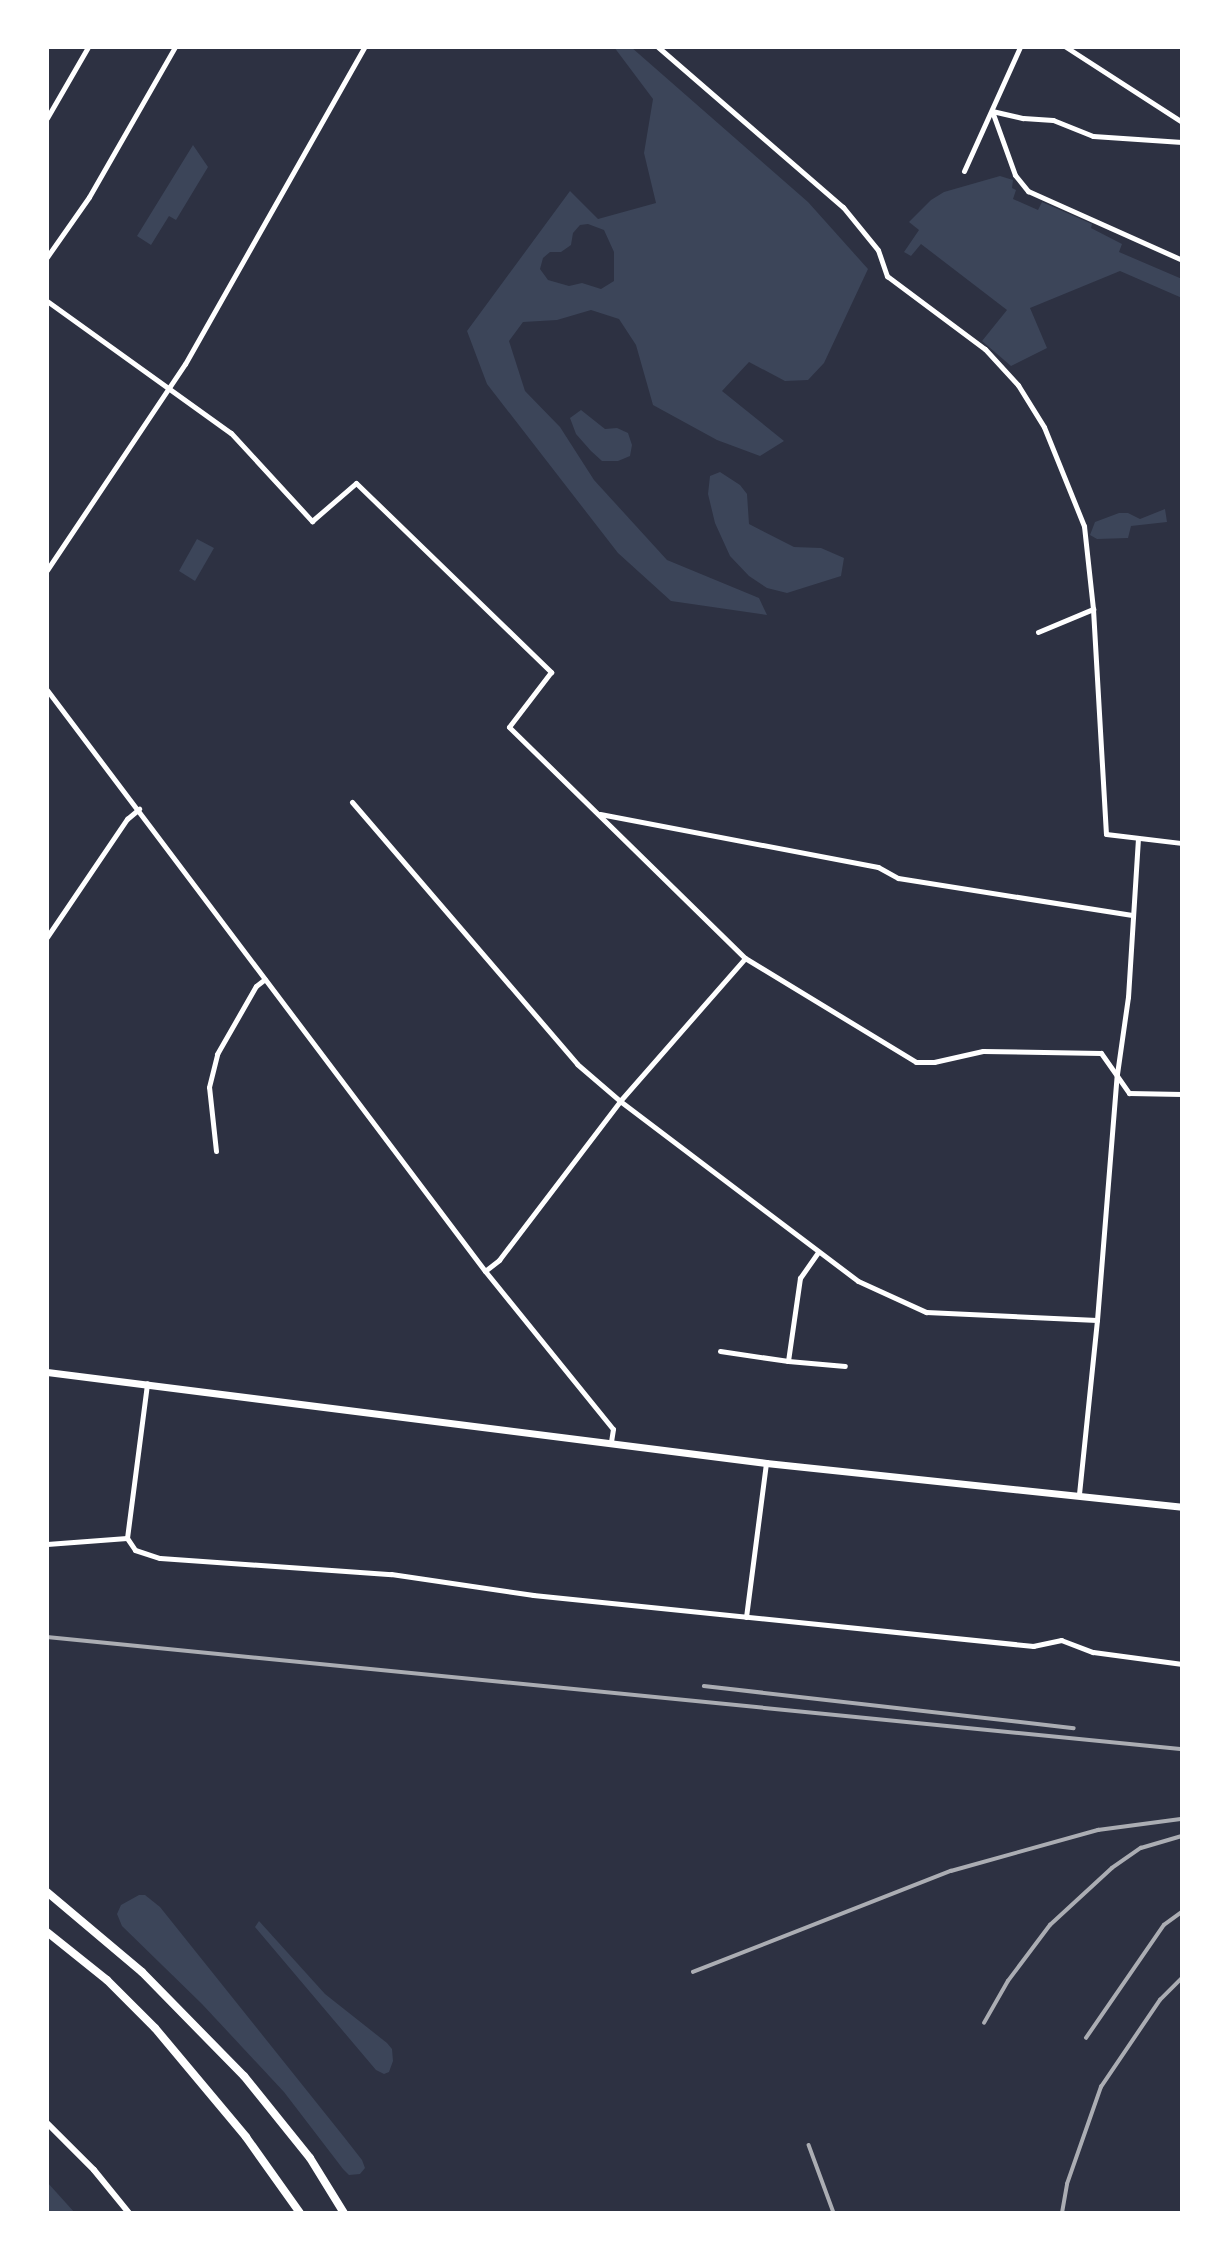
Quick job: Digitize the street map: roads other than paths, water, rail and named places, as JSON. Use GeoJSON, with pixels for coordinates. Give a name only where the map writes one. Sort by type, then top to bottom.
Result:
{"type":"FeatureCollection","features":[{"type":"Feature","properties":{"kind":"main road"},"geometry":{"type":"LineString","coordinates":[[47,1372],[611,1441],[766,1463],[1182,1507]]}},
{"type":"Feature","properties":{"kind":"main road"},"geometry":{"type":"LineString","coordinates":[[47,1892],[142,1972],[244,2076],[310,2158],[344,2213]]}},
{"type":"Feature","properties":{"kind":"main road"},"geometry":{"type":"LineString","coordinates":[[47,1932],[107,1980],[155,2028],[246,2137],[300,2213]]}},
{"type":"Feature","properties":{"kind":"street"},"geometry":{"type":"LineString","coordinates":[[47,118],[88,47]]}},
{"type":"Feature","properties":{"kind":"street"},"geometry":{"type":"LineString","coordinates":[[47,257],[89,197],[174,47]]}},
{"type":"Feature","properties":{"kind":"street"},"geometry":{"type":"LineString","coordinates":[[47,570],[185,364],[364,47]]}},
{"type":"Feature","properties":{"kind":"street"},"geometry":{"type":"LineString","coordinates":[[657,47],[843,207],[878,250],[887,276],[985,349],[1018,385],[1044,427],[1084,526],[1093,608],[1106,834],[1182,843]]}},
{"type":"Feature","properties":{"kind":"street"},"geometry":{"type":"LineString","coordinates":[[964,170],[1020,47]]}},
{"type":"Feature","properties":{"kind":"street"},"geometry":{"type":"LineString","coordinates":[[1066,47],[1182,122]]}},
{"type":"Feature","properties":{"kind":"street"},"geometry":{"type":"LineString","coordinates":[[992,111],[1023,118],[1053,120],[1093,136],[1182,142]]}},
{"type":"Feature","properties":{"kind":"street"},"geometry":{"type":"LineString","coordinates":[[992,111],[1015,175],[1028,191],[1182,260]]}},
{"type":"Feature","properties":{"kind":"street"},"geometry":{"type":"LineString","coordinates":[[47,301],[231,433],[312,521],[356,483],[551,672],[509,727],[746,958],[916,1062],[934,1062],[983,1051],[1101,1053],[1129,1093],[1182,1094]]}},
{"type":"Feature","properties":{"kind":"street"},"geometry":{"type":"LineString","coordinates":[[1038,632],[1093,608]]}},
{"type":"Feature","properties":{"kind":"street"},"geometry":{"type":"LineString","coordinates":[[47,690],[485,1270],[613,1429],[611,1441]]}},
{"type":"Feature","properties":{"kind":"street"},"geometry":{"type":"LineString","coordinates":[[352,802],[577,1064],[620,1101],[858,1281],[926,1312],[1097,1321]]}},
{"type":"Feature","properties":{"kind":"street"},"geometry":{"type":"LineString","coordinates":[[47,937],[127,819],[139,809]]}},
{"type":"Feature","properties":{"kind":"street"},"geometry":{"type":"LineString","coordinates":[[598,813],[878,867],[898,878],[1132,915]]}},
{"type":"Feature","properties":{"kind":"street"},"geometry":{"type":"LineString","coordinates":[[1079,1494],[1097,1321],[1117,1074],[1128,997],[1138,838]]}},
{"type":"Feature","properties":{"kind":"street"},"geometry":{"type":"LineString","coordinates":[[485,1270],[499,1260],[620,1101],[746,958]]}},
{"type":"Feature","properties":{"kind":"street"},"geometry":{"type":"LineString","coordinates":[[216,1151],[209,1087],[217,1054],[256,986],[265,979]]}},
{"type":"Feature","properties":{"kind":"street"},"geometry":{"type":"LineString","coordinates":[[788,1361],[800,1278],[818,1252]]}},
{"type":"Feature","properties":{"kind":"street"},"geometry":{"type":"LineString","coordinates":[[720,1351],[845,1366]]}},
{"type":"Feature","properties":{"kind":"street"},"geometry":{"type":"LineString","coordinates":[[147,1383],[127,1538],[135,1550],[160,1558],[391,1574],[533,1595],[1032,1646],[1061,1640],[1093,1652],[1182,1664]]}},
{"type":"Feature","properties":{"kind":"street"},"geometry":{"type":"LineString","coordinates":[[746,1617],[766,1463]]}},
{"type":"Feature","properties":{"kind":"street"},"geometry":{"type":"LineString","coordinates":[[47,1544],[127,1538]]}},
{"type":"Feature","properties":{"kind":"street"},"geometry":{"type":"LineString","coordinates":[[47,2123],[94,2170],[129,2213]]}},
{"type":"Feature","properties":{"kind":"railway"},"geometry":{"type":"LineString","coordinates":[[47,1637],[1182,1749]]}},
{"type":"Feature","properties":{"kind":"railway"},"geometry":{"type":"LineString","coordinates":[[704,1686],[1074,1728]]}},
{"type":"Feature","properties":{"kind":"railway"},"geometry":{"type":"LineString","coordinates":[[693,1972],[951,1871],[1098,1830],[1182,1819]]}},
{"type":"Feature","properties":{"kind":"railway"},"geometry":{"type":"LineString","coordinates":[[984,2023],[1008,1981],[1050,1925],[1112,1868],[1141,1848],[1182,1836]]}},
{"type":"Feature","properties":{"kind":"railway"},"geometry":{"type":"LineString","coordinates":[[1086,2038],[1164,1925],[1182,1912]]}},
{"type":"Feature","properties":{"kind":"railway"},"geometry":{"type":"LineString","coordinates":[[1062,2213],[1067,2184],[1101,2087],[1160,2000],[1182,1978]]}},
{"type":"Feature","properties":{"kind":"railway"},"geometry":{"type":"LineString","coordinates":[[809,2145],[834,2213]]}}]}
